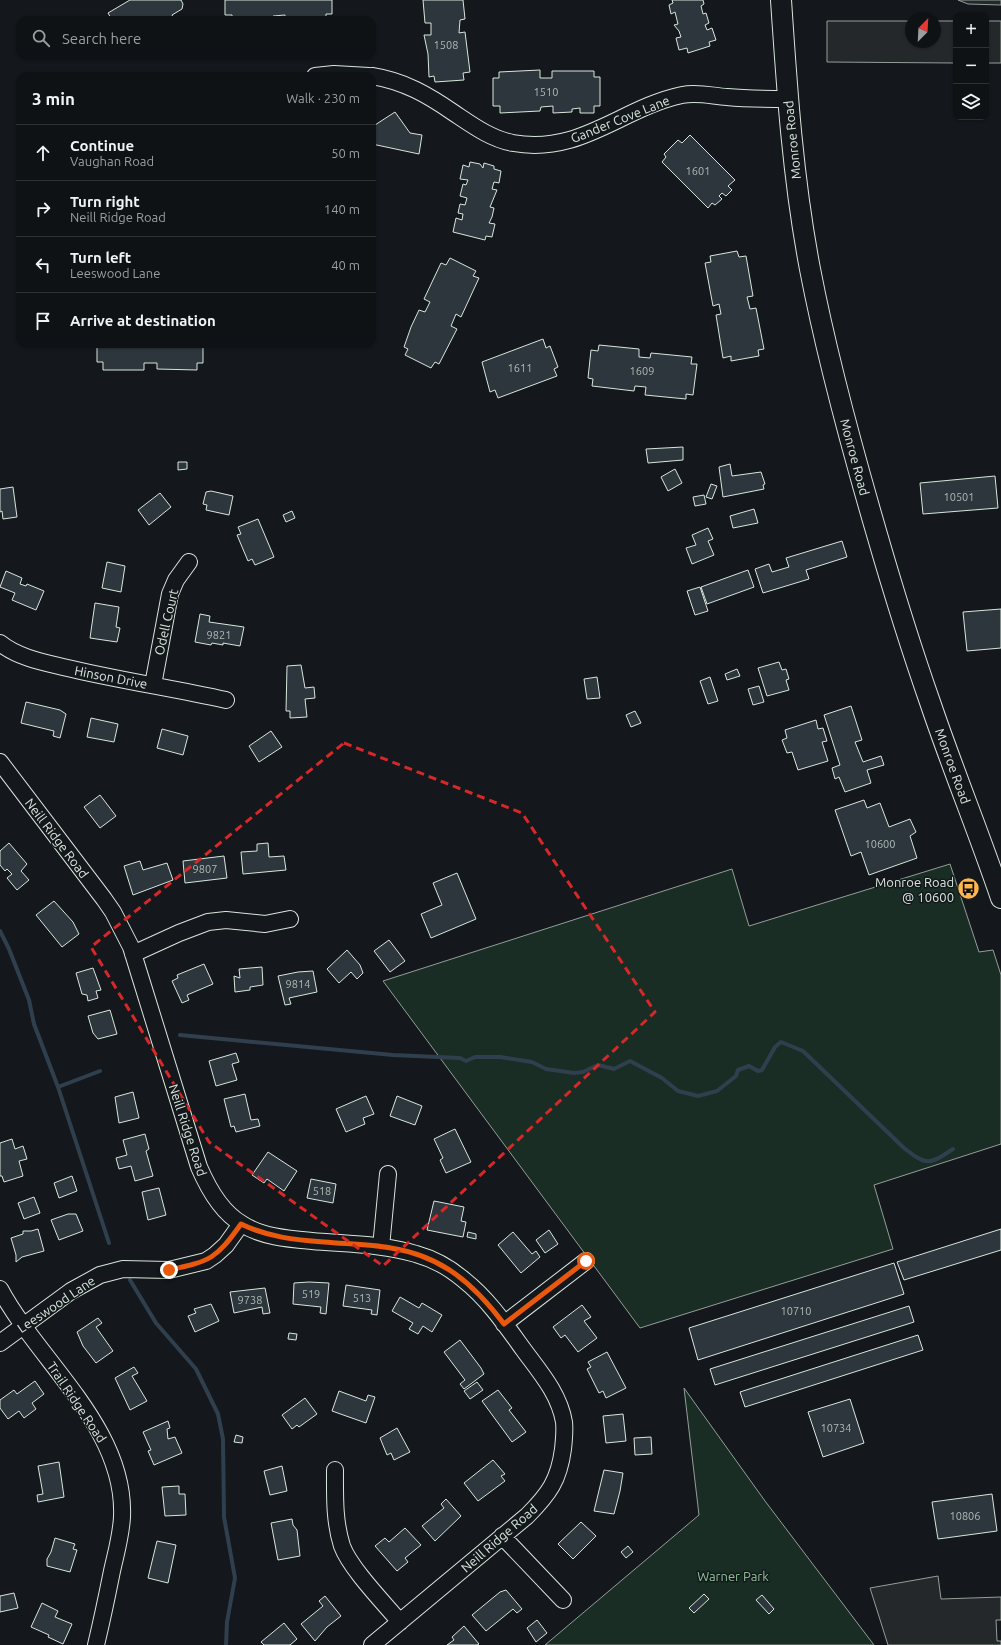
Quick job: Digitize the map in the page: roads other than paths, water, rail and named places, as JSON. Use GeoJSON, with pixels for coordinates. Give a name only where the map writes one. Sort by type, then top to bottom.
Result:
{"type":"FeatureCollection","features":[{"type":"Feature","properties":{"kind":"main road","name":"Monroe Road"},"geometry":{"type":"LineString","coordinates":[[781,0],[788,99],[797,181],[810,268],[832,368],[851,445],[895,593],[929,698],[1001,898]]}},
{"type":"Feature","properties":{"kind":"street","name":"Gander Cove Lane"},"geometry":{"type":"LineString","coordinates":[[376,77],[403,83],[490,136],[512,143],[535,145],[547,145],[578,138],[638,111],[684,94],[706,94],[742,98],[788,99]]}},
{"type":"Feature","properties":{"kind":"street","name":"Odell Court"},"geometry":{"type":"LineString","coordinates":[[153,685],[170,594],[176,580],[189,562]]}},
{"type":"Feature","properties":{"kind":"street","name":"Hinson Drive"},"geometry":{"type":"LineString","coordinates":[[1,645],[14,652],[46,663],[96,675],[226,700]]}},
{"type":"Feature","properties":{"kind":"street","name":"Neill Ridge Road"},"geometry":{"type":"LineString","coordinates":[[0,762],[104,899],[113,912],[131,947],[205,1182],[224,1209],[241,1224],[255,1231],[295,1240],[391,1248],[417,1254],[437,1262],[451,1270],[477,1291],[504,1324],[556,1396],[564,1422],[565,1435],[558,1474],[547,1494],[527,1516],[372,1645]]}},
{"type":"Feature","properties":{"kind":"street"},"geometry":{"type":"LineString","coordinates":[[133,954],[179,932],[208,922],[226,920],[275,924],[290,919]]}},
{"type":"Feature","properties":{"kind":"street"},"geometry":{"type":"LineString","coordinates":[[381,1247],[388,1174]]}},
{"type":"Feature","properties":{"kind":"street","name":"Leeswood Lane"},"geometry":{"type":"LineString","coordinates":[[0,1343],[71,1291],[100,1275],[113,1271],[130,1269],[169,1270],[206,1261],[226,1245],[241,1224]]}},
{"type":"Feature","properties":{"kind":"street"},"geometry":{"type":"LineString","coordinates":[[504,1324],[586,1261]]}},
{"type":"Feature","properties":{"kind":"street","name":"Trail Ridge Road"},"geometry":{"type":"LineString","coordinates":[[0,1289],[24,1326],[101,1434],[114,1462],[122,1503],[121,1533],[96,1645]]}},
{"type":"Feature","properties":{"kind":"street"},"geometry":{"type":"LineString","coordinates":[[335,1470],[335,1508],[337,1528],[342,1547],[352,1564],[400,1622]]}},
{"type":"Feature","properties":{"kind":"street"},"geometry":{"type":"LineString","coordinates":[[502,1536],[563,1600]]}},
{"type":"Feature","properties":{"kind":"waterway"},"geometry":{"type":"LineString","coordinates":[[0,931],[9,949],[29,1000],[34,1024],[58,1087],[109,1243]]}},
{"type":"Feature","properties":{"kind":"waterway"},"geometry":{"type":"LineString","coordinates":[[180,1035],[393,1055],[460,1058],[466,1061],[475,1057],[500,1057],[532,1062],[546,1069],[574,1073],[583,1072],[598,1065],[614,1069],[630,1061],[662,1078],[678,1091],[698,1096],[717,1091],[736,1076],[738,1070],[749,1066],[758,1071],[762,1070],[775,1047],[781,1042],[803,1051],[904,1148],[918,1158],[928,1161],[933,1160],[953,1149]]}},
{"type":"Feature","properties":{"kind":"waterway"},"geometry":{"type":"LineString","coordinates":[[58,1087],[100,1071]]}},
{"type":"Feature","properties":{"kind":"waterway"},"geometry":{"type":"LineString","coordinates":[[130,1280],[156,1323],[196,1369],[218,1414],[223,1439],[224,1517],[235,1578],[227,1622],[226,1645]]}},
{"type":"Feature","properties":{"kind":"place","name":"Monroe Road @ 10600"},"geometry":{"type":"Point","coordinates":[969,889]}},
{"type":"Feature","properties":{"kind":"park label","name":"Warner Park"},"geometry":{"type":"Point","coordinates":[733,1576]}}]}
